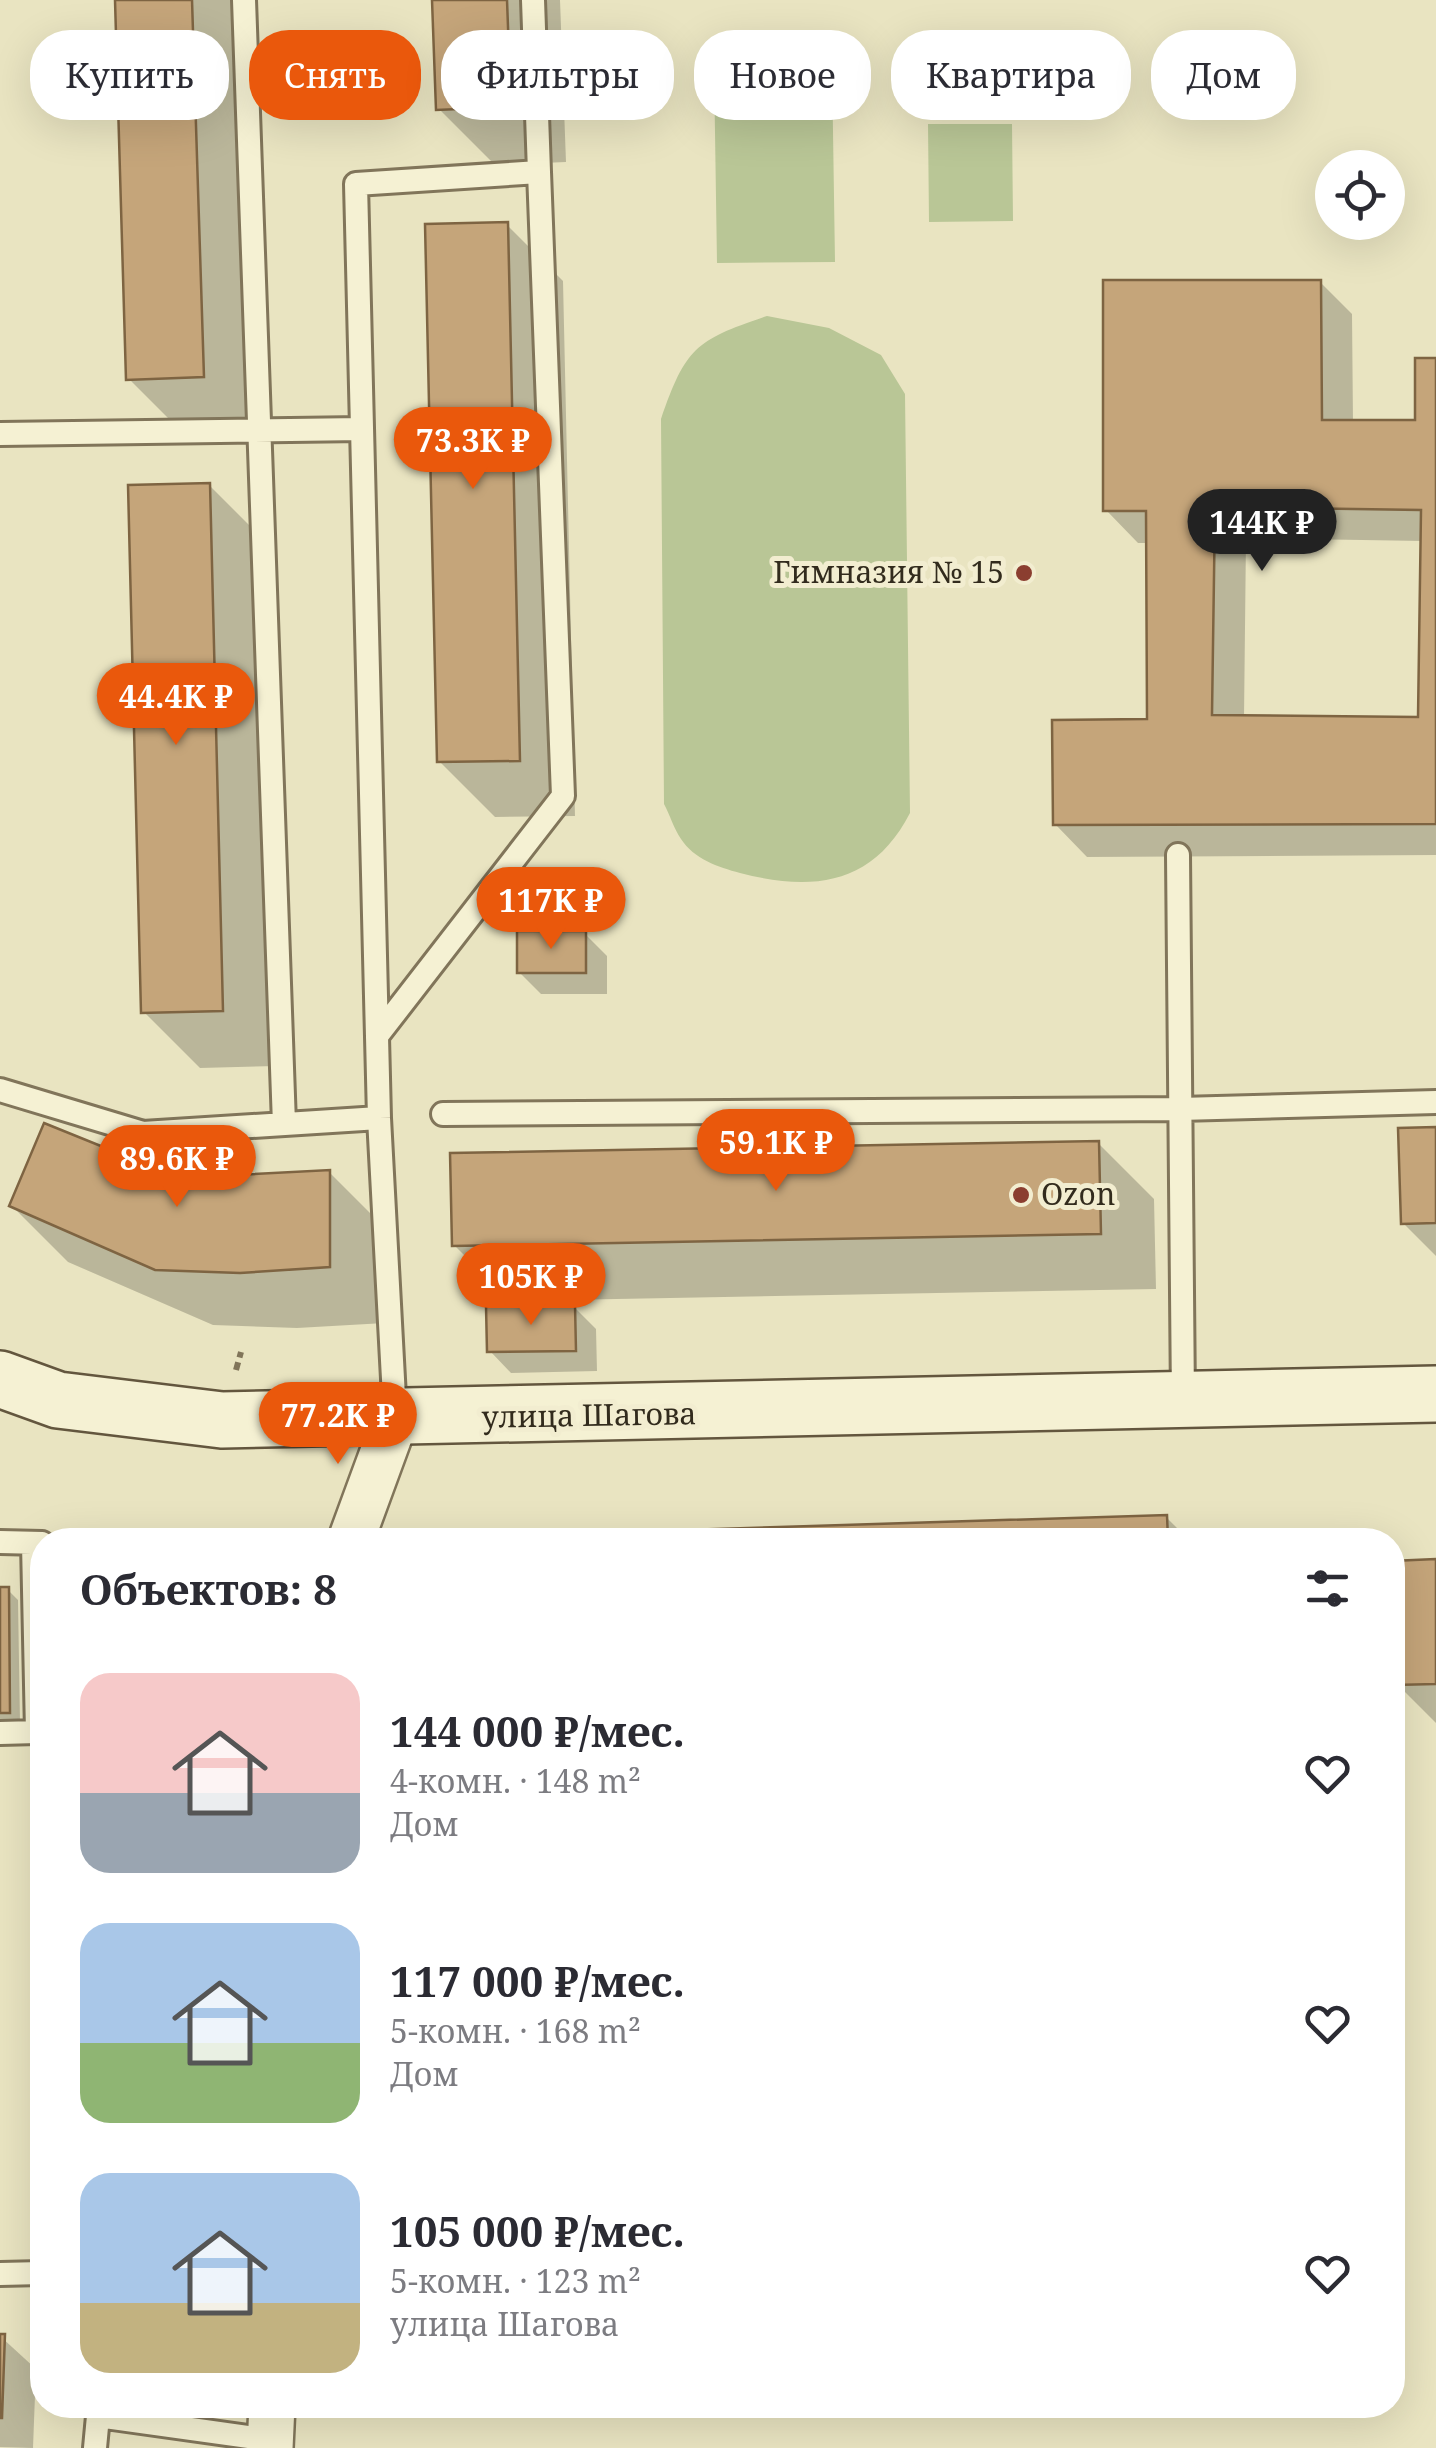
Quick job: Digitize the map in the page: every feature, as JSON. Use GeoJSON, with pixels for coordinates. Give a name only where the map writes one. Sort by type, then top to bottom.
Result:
{"type":"FeatureCollection","features":[{"type":"Feature","properties":{"kind":"main road","name":"улица Шагова"},"geometry":{"type":"LineString","coordinates":[[0,1379],[58,1400],[222,1420],[395,1420],[1436,1394]]}},
{"type":"Feature","properties":{"kind":"street"},"geometry":{"type":"LineString","coordinates":[[355,1528],[395,1420]]}},
{"type":"Feature","properties":{"kind":"lane"},"geometry":{"type":"LineString","coordinates":[[244,0],[284,1124]]}},
{"type":"Feature","properties":{"kind":"lane"},"geometry":{"type":"LineString","coordinates":[[377,1036],[563,796],[533,0]]}},
{"type":"Feature","properties":{"kind":"lane"},"geometry":{"type":"LineString","coordinates":[[395,1420],[379,1118],[356,184],[540,172]]}},
{"type":"Feature","properties":{"kind":"lane"},"geometry":{"type":"LineString","coordinates":[[0,434],[362,429]]}},
{"type":"Feature","properties":{"kind":"lane"},"geometry":{"type":"LineString","coordinates":[[1178,855],[1183,1401]]}},
{"type":"Feature","properties":{"kind":"lane"},"geometry":{"type":"LineString","coordinates":[[0,1090],[144,1133],[379,1118]]}},
{"type":"Feature","properties":{"kind":"lane"},"geometry":{"type":"LineString","coordinates":[[443,1114],[1180,1109],[1436,1102]]}},
{"type":"Feature","properties":{"kind":"lane"},"geometry":{"type":"LineString","coordinates":[[0,1542],[30,1542]]}},
{"type":"Feature","properties":{"kind":"lane"},"geometry":{"type":"LineString","coordinates":[[0,1733],[30,1734]]}},
{"type":"Feature","properties":{"kind":"lane"},"geometry":{"type":"LineString","coordinates":[[0,2274],[30,2274]]}},
{"type":"Feature","properties":{"kind":"lane"},"geometry":{"type":"LineString","coordinates":[[95,2448],[98,2418]]}},
{"type":"Feature","properties":{"kind":"lane"},"geometry":{"type":"LineString","coordinates":[[121,2418],[271,2431]]}},
{"type":"Feature","properties":{"kind":"green space"},"geometry":{"type":"Polygon","coordinates":[[[715,120],[833,120],[835,262],[717,263],[715,120]]]}},
{"type":"Feature","properties":{"kind":"green space"},"geometry":{"type":"Polygon","coordinates":[[[928,124],[1012,124],[1013,221],[929,222],[928,124]]]}},
{"type":"Feature","properties":{"kind":"green space"},"geometry":{"type":"Polygon","coordinates":[[[767,316],[829,328],[881,355],[905,394],[910,813],[895,837],[859,869],[816,881],[767,879],[707,861],[681,839],[664,804],[661,419],[678,376],[697,350],[724,332],[767,316]]]}},
{"type":"Feature","properties":{"kind":"building"},"geometry":{"type":"Polygon","coordinates":[[[115,0],[192,0],[193,30],[116,30],[115,0]]]}},
{"type":"Feature","properties":{"kind":"building"},"geometry":{"type":"Polygon","coordinates":[[[432,0],[507,0],[508,30],[441,30],[441,110],[436,110],[432,0]]]}},
{"type":"Feature","properties":{"kind":"building"},"geometry":{"type":"Polygon","coordinates":[[[118,120],[196,120],[204,377],[126,380],[118,120]]]}},
{"type":"Feature","properties":{"kind":"building"},"geometry":{"type":"Polygon","coordinates":[[[508,222],[520,761],[437,762],[425,224],[508,222]]]}},
{"type":"Feature","properties":{"kind":"building"},"geometry":{"type":"Polygon","coordinates":[[[1103,280],[1321,280],[1322,420],[1415,420],[1415,358],[1436,358],[1436,824],[1053,825],[1052,720],[1147,719],[1146,511],[1103,511],[1103,280]],[[1215,507],[1212,715],[1418,717],[1421,510],[1215,507]]]}},
{"type":"Feature","properties":{"kind":"building"},"geometry":{"type":"Polygon","coordinates":[[[210,483],[223,1011],[141,1013],[128,485],[210,483]]]}},
{"type":"Feature","properties":{"kind":"building"},"geometry":{"type":"Polygon","coordinates":[[[517,931],[586,931],[586,973],[517,973],[517,931]]]}},
{"type":"Feature","properties":{"kind":"building"},"geometry":{"type":"Polygon","coordinates":[[[44,1123],[160,1170],[237,1175],[330,1170],[330,1267],[240,1273],[155,1270],[9,1206],[44,1123]]]}},
{"type":"Feature","properties":{"kind":"building"},"geometry":{"type":"Polygon","coordinates":[[[1436,1127],[1436,1223],[1401,1224],[1398,1128],[1436,1127]]]}},
{"type":"Feature","properties":{"kind":"building"},"geometry":{"type":"Polygon","coordinates":[[[1099,1141],[1101,1234],[452,1246],[450,1153],[1099,1141]]]}},
{"type":"Feature","properties":{"kind":"building"},"geometry":{"type":"Polygon","coordinates":[[[575,1305],[576,1351],[487,1352],[486,1306],[575,1305]]]}},
{"type":"Feature","properties":{"kind":"building"},"geometry":{"type":"Polygon","coordinates":[[[1167,1515],[1168,1528],[747,1528],[1167,1515]]]}},
{"type":"Feature","properties":{"kind":"building"},"geometry":{"type":"Polygon","coordinates":[[[1436,1559],[1436,1684],[1405,1685],[1405,1560],[1436,1559]]]}},
{"type":"Feature","properties":{"kind":"building"},"geometry":{"type":"Polygon","coordinates":[[[0,1587],[9,1587],[10,1713],[0,1713],[0,1587]]]}},
{"type":"Feature","properties":{"kind":"building"},"geometry":{"type":"Polygon","coordinates":[[[0,2334],[5,2334],[2,2418],[0,2418],[0,2334]]]}},
{"type":"Feature","properties":{"kind":"place","name":"Гимназия № 15"},"geometry":{"type":"Point","coordinates":[1024,573]}},
{"type":"Feature","properties":{"kind":"place","name":"Ozon"},"geometry":{"type":"Point","coordinates":[1021,1195]}}]}
